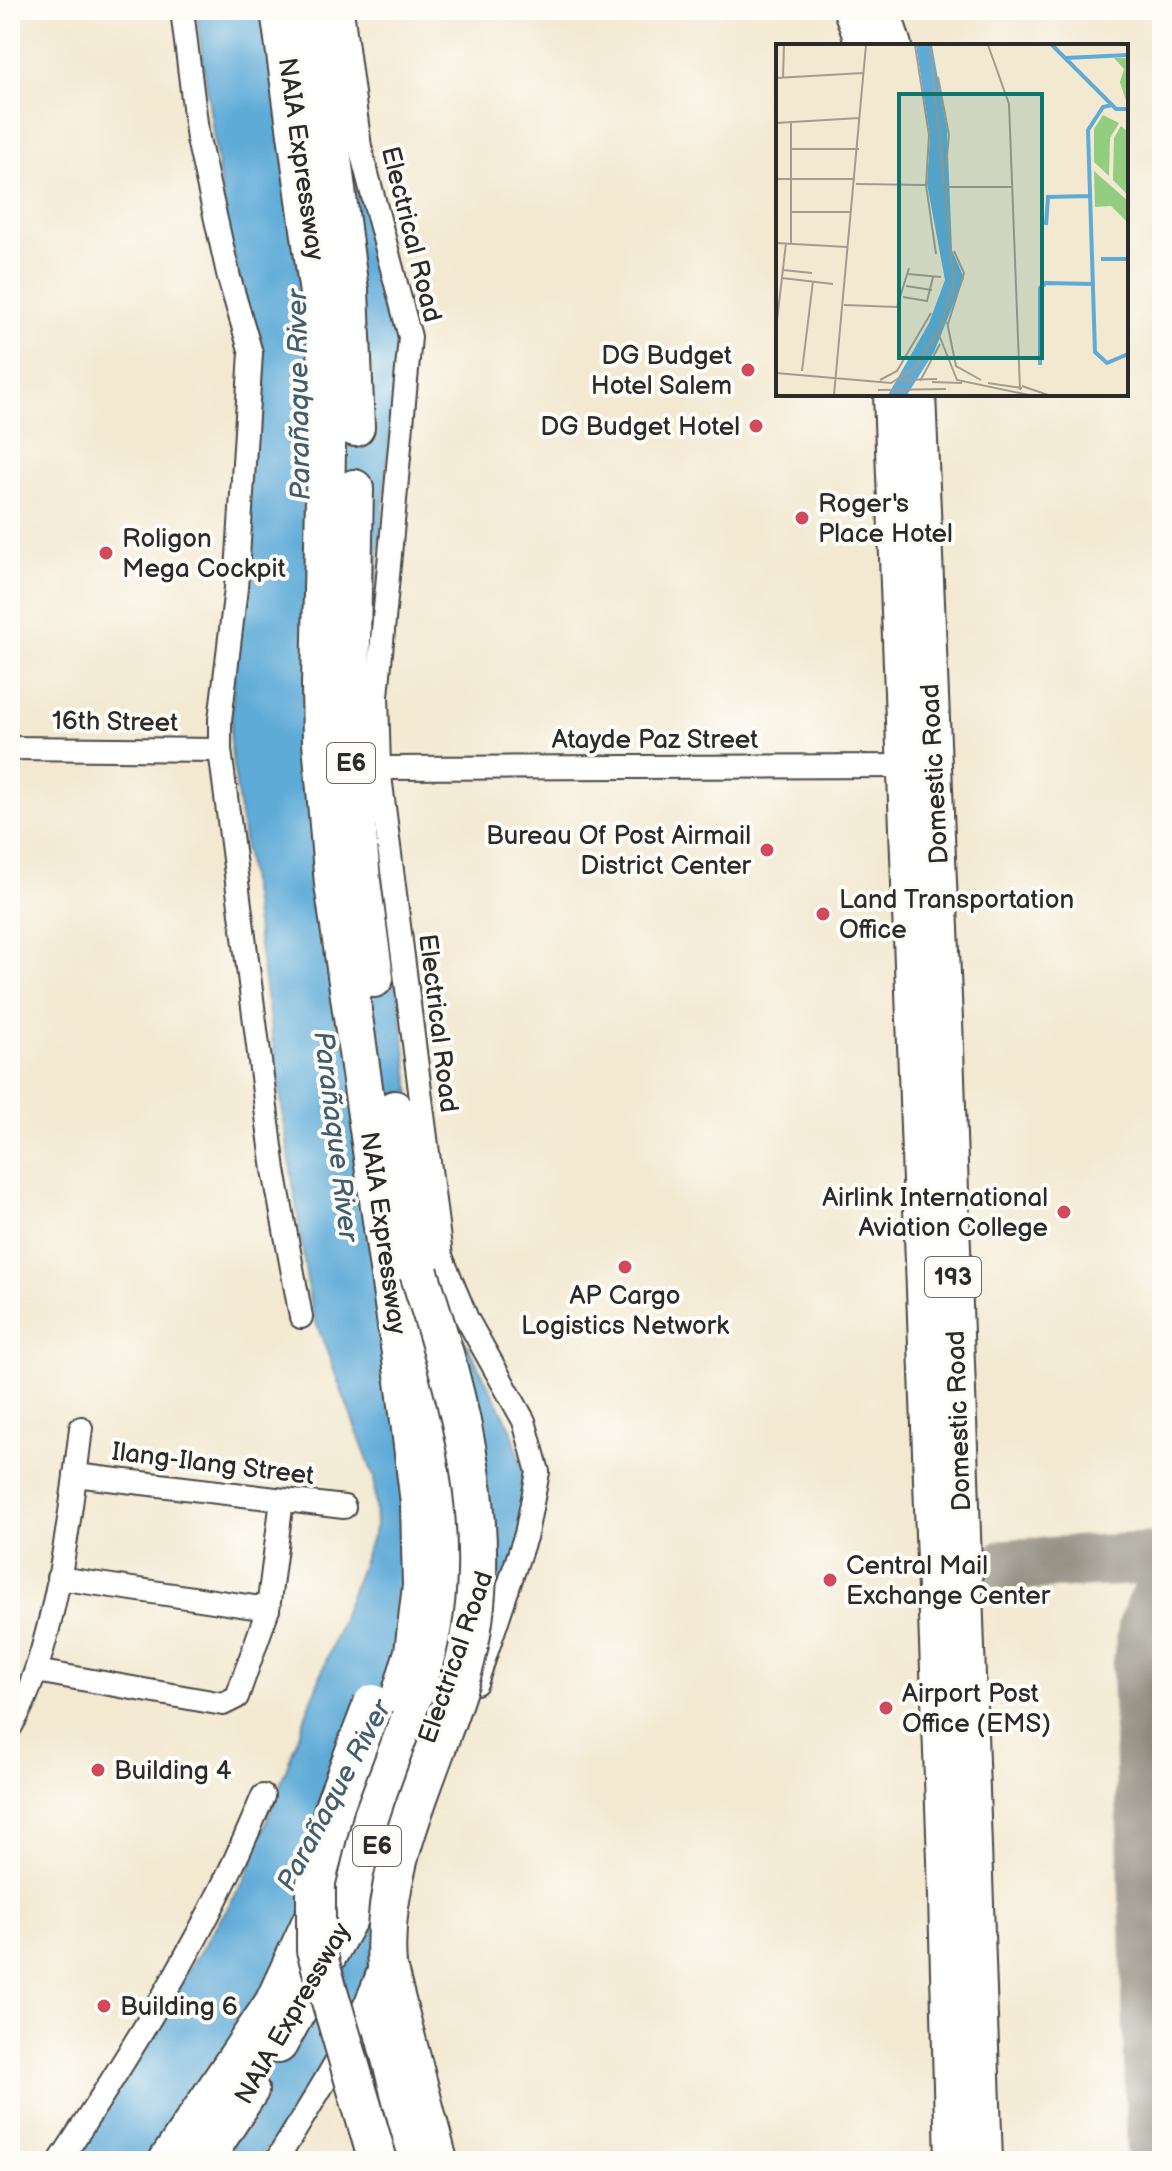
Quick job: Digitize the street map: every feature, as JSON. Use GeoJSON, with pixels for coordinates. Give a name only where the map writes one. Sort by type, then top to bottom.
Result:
{"type":"FeatureCollection","features":[{"type":"Feature","properties":{"kind":"highway","name":"NAIA Expressway"},"geometry":{"type":"LineString","coordinates":[[168,2161],[274,2003],[364,1802],[414,1652],[422,1586],[420,1503],[334,884],[322,742],[328,359],[280,10]]}},
{"type":"Feature","properties":{"kind":"highway","name":"NAIA Expressway"},"geometry":{"type":"LineString","coordinates":[[203,2161],[296,2017],[349,1916],[414,1754],[442,1657],[453,1586],[452,1539],[419,1273],[361,881],[351,769],[355,357],[313,10]]}},
{"type":"Feature","properties":{"kind":"highway"},"geometry":{"type":"LineString","coordinates":[[359,1050],[354,1158],[396,1525],[395,1626],[373,1704],[335,1804],[316,1882],[316,1950],[378,2161]]}},
{"type":"Feature","properties":{"kind":"highway"},"geometry":{"type":"LineString","coordinates":[[419,1273],[447,1359],[466,1450],[475,1532],[475,1603],[468,1651],[395,1872],[385,1927],[390,1983],[438,2161]]}},
{"type":"Feature","properties":{"kind":"main road"},"geometry":{"type":"LineString","coordinates":[[851,10],[863,44]]}},
{"type":"Feature","properties":{"kind":"main road"},"geometry":{"type":"LineString","coordinates":[[883,10],[893,44]]}},
{"type":"Feature","properties":{"kind":"main road","name":"Domestic Road"},"geometry":{"type":"LineString","coordinates":[[891,396],[918,766],[945,1021],[985,2161]]}},
{"type":"Feature","properties":{"kind":"main road","name":"Domestic Road"},"geometry":{"type":"LineString","coordinates":[[918,396],[918,766],[953,2161]]}},
{"type":"Feature","properties":{"kind":"street"},"geometry":{"type":"LineString","coordinates":[[182,10],[198,139],[229,278],[251,353],[236,588],[220,720],[220,750],[272,1155],[301,1317]]}},
{"type":"Feature","properties":{"kind":"street","name":"Electrical Road"},"geometry":{"type":"LineString","coordinates":[[276,2161],[326,2082],[368,2003],[526,1534],[538,1472],[524,1421],[467,1319],[441,1256],[379,768],[377,696],[410,337],[360,147],[342,10]]}},
{"type":"Feature","properties":{"kind":"street","name":"16th Street"},"geometry":{"type":"LineString","coordinates":[[10,748],[220,750]]}},
{"type":"Feature","properties":{"kind":"street","name":"Atayde Paz Street"},"geometry":{"type":"LineString","coordinates":[[379,768],[918,766]]}},
{"type":"Feature","properties":{"kind":"street"},"geometry":{"type":"LineString","coordinates":[[10,1728],[25,1704],[36,1671],[58,1578],[81,1428]]}},
{"type":"Feature","properties":{"kind":"street","name":"Ilang-Ilang Street"},"geometry":{"type":"LineString","coordinates":[[75,1475],[344,1507]]}},
{"type":"Feature","properties":{"kind":"street"},"geometry":{"type":"LineString","coordinates":[[36,1671],[231,1703],[237,1697],[268,1609],[282,1500]]}},
{"type":"Feature","properties":{"kind":"street"},"geometry":{"type":"LineString","coordinates":[[58,1578],[268,1609]]}},
{"type":"Feature","properties":{"kind":"street"},"geometry":{"type":"LineString","coordinates":[[60,2161],[147,2027],[193,1948],[232,1873],[263,1796]]}},
{"type":"Feature","properties":{"kind":"street"},"geometry":{"type":"LineString","coordinates":[[368,2003],[410,2161]]}},
{"type":"Feature","properties":{"kind":"water","name":"Parañaque River"},"geometry":{"type":"Polygon","coordinates":[[[196,10],[331,10],[346,152],[393,297],[399,337],[379,549],[368,745],[434,1283],[511,1428],[534,1510],[446,1736],[345,2035],[291,2123],[253,2161],[68,2161],[245,1880],[376,1526],[374,1477],[311,1309],[230,743],[254,344],[225,219],[196,10]]]}},
{"type":"Feature","properties":{"kind":"taxiway"},"geometry":{"type":"LineString","coordinates":[[1006,1565],[1162,1558]]}},
{"type":"Feature","properties":{"kind":"taxiway"},"geometry":{"type":"LineString","coordinates":[[1153,2161],[1138,1667],[1145,1622],[1162,1587]]}},
{"type":"Feature","properties":{"kind":"place","name":"DG Budget Hotel Salem"},"geometry":{"type":"Point","coordinates":[748,370]}},
{"type":"Feature","properties":{"kind":"place","name":"DG Budget Hotel"},"geometry":{"type":"Point","coordinates":[756,426]}},
{"type":"Feature","properties":{"kind":"place","name":"Roger's Place Hotel"},"geometry":{"type":"Point","coordinates":[802,518]}},
{"type":"Feature","properties":{"kind":"place","name":"Roligon Mega Cockpit"},"geometry":{"type":"Point","coordinates":[106,553]}},
{"type":"Feature","properties":{"kind":"place","name":"Bureau Of Post Airmail District Center"},"geometry":{"type":"Point","coordinates":[767,850]}},
{"type":"Feature","properties":{"kind":"place","name":"Land Transportation Office"},"geometry":{"type":"Point","coordinates":[823,914]}},
{"type":"Feature","properties":{"kind":"place","name":"Airlink International Aviation College"},"geometry":{"type":"Point","coordinates":[1064,1212]}},
{"type":"Feature","properties":{"kind":"place","name":"AP Cargo Logistics Network"},"geometry":{"type":"Point","coordinates":[625,1267]}},
{"type":"Feature","properties":{"kind":"place","name":"Central Mail Exchange Center"},"geometry":{"type":"Point","coordinates":[830,1580]}},
{"type":"Feature","properties":{"kind":"place","name":"Airport Post Office (EMS)"},"geometry":{"type":"Point","coordinates":[886,1708]}},
{"type":"Feature","properties":{"kind":"place","name":"Building 4"},"geometry":{"type":"Point","coordinates":[98,1770]}},
{"type":"Feature","properties":{"kind":"place","name":"Building 6"},"geometry":{"type":"Point","coordinates":[104,2006]}}]}
